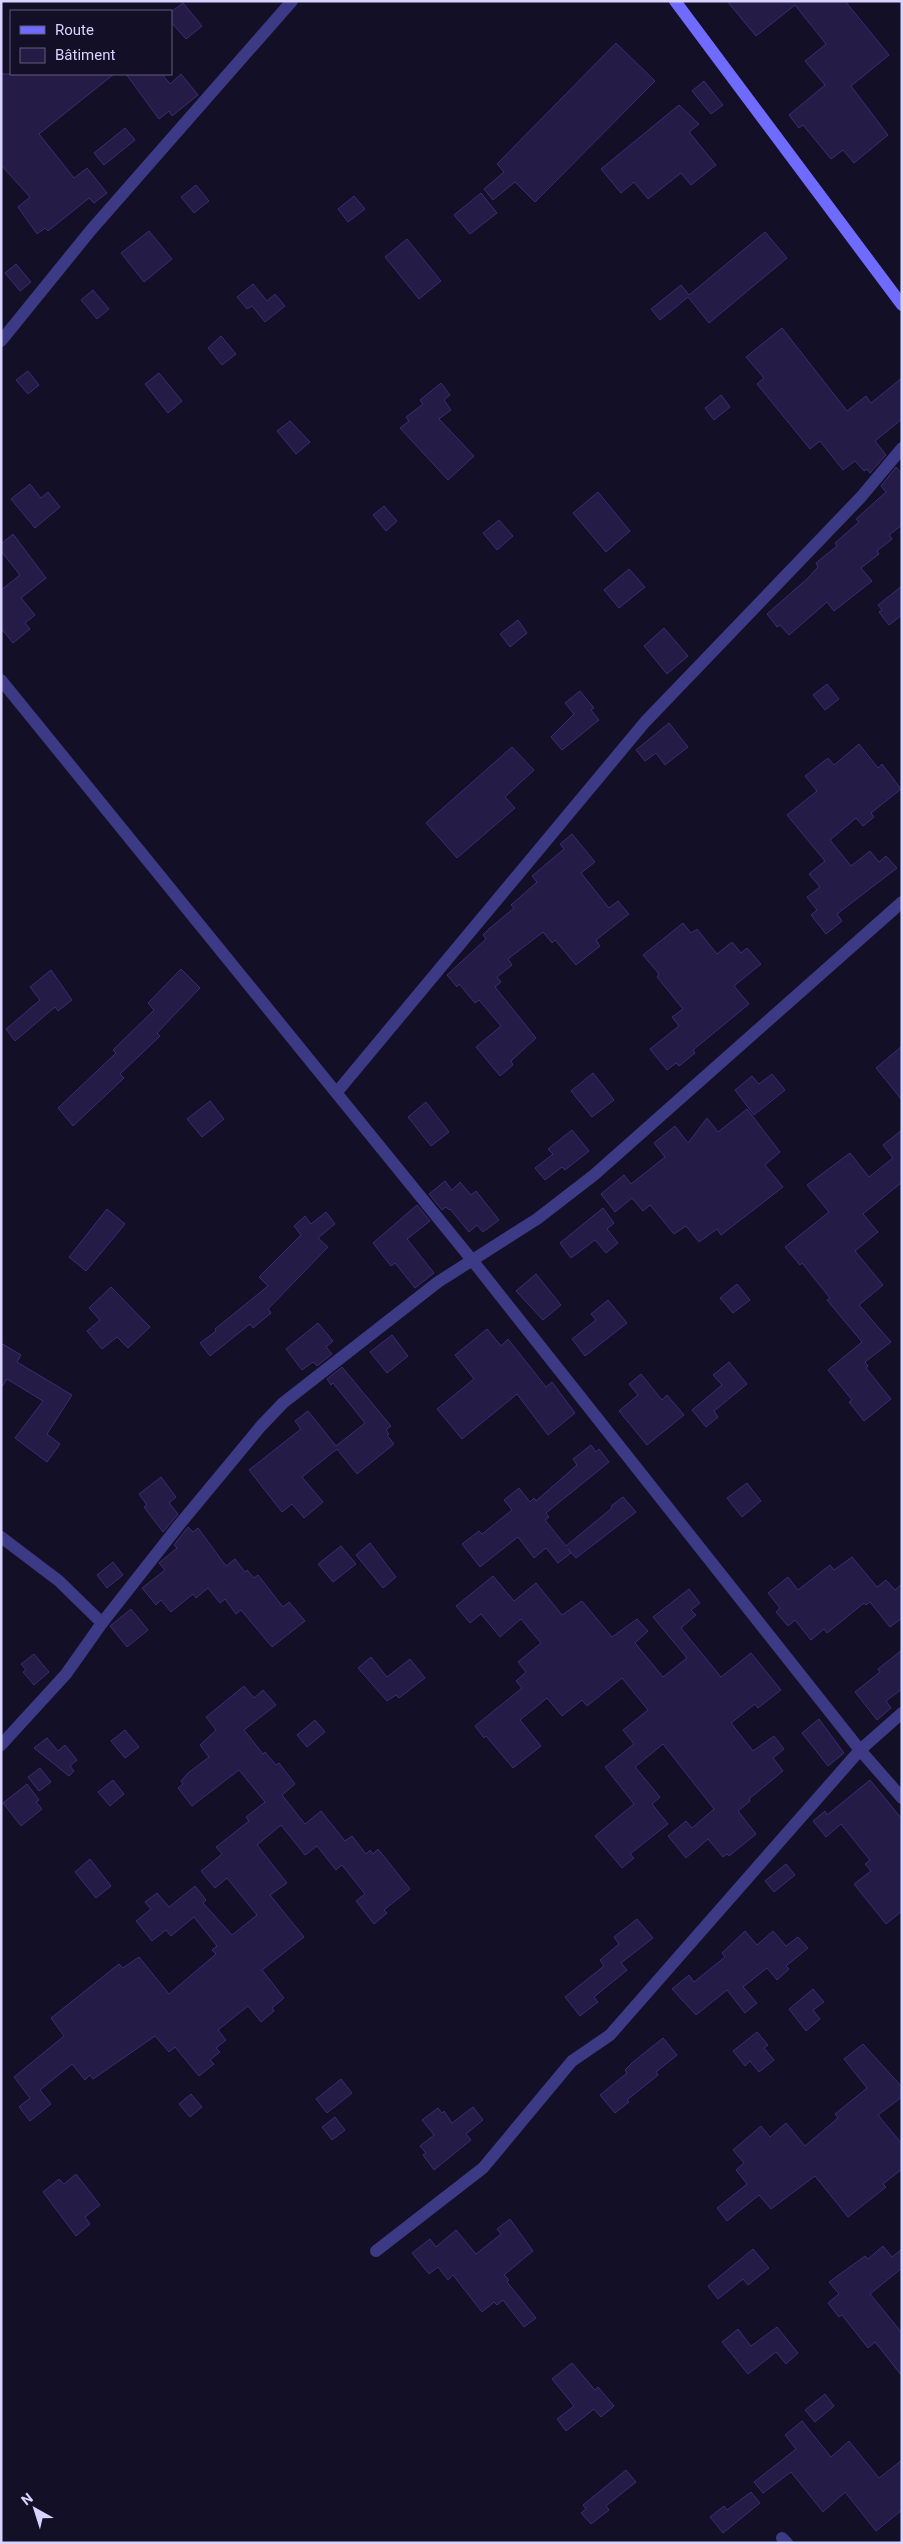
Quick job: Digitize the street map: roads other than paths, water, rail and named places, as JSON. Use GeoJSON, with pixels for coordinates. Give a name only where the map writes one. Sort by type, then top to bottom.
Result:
{"type":"FeatureCollection","features":[{"type":"Feature","properties":{"kind":"main road"},"geometry":{"type":"LineString","coordinates":[[675,1],[902,305]]}},
{"type":"Feature","properties":{"kind":"street"},"geometry":{"type":"LineString","coordinates":[[1,342],[91,230],[292,1]]}},
{"type":"Feature","properties":{"kind":"street"},"geometry":{"type":"LineString","coordinates":[[337,1092],[647,719],[861,497],[902,448]]}},
{"type":"Feature","properties":{"kind":"street"},"geometry":{"type":"LineString","coordinates":[[1,680],[337,1092],[860,1750],[902,1798]]}},
{"type":"Feature","properties":{"kind":"street"},"geometry":{"type":"LineString","coordinates":[[1,1745],[66,1674],[102,1623],[179,1525],[274,1412],[380,1326],[438,1282],[537,1219],[594,1174],[902,902]]}},
{"type":"Feature","properties":{"kind":"street"},"geometry":{"type":"LineString","coordinates":[[1,1537],[59,1581],[102,1623]]}},
{"type":"Feature","properties":{"kind":"street"},"geometry":{"type":"LineString","coordinates":[[376,2251],[486,2165],[574,2059],[610,2036],[860,1750],[902,1713]]}}]}
